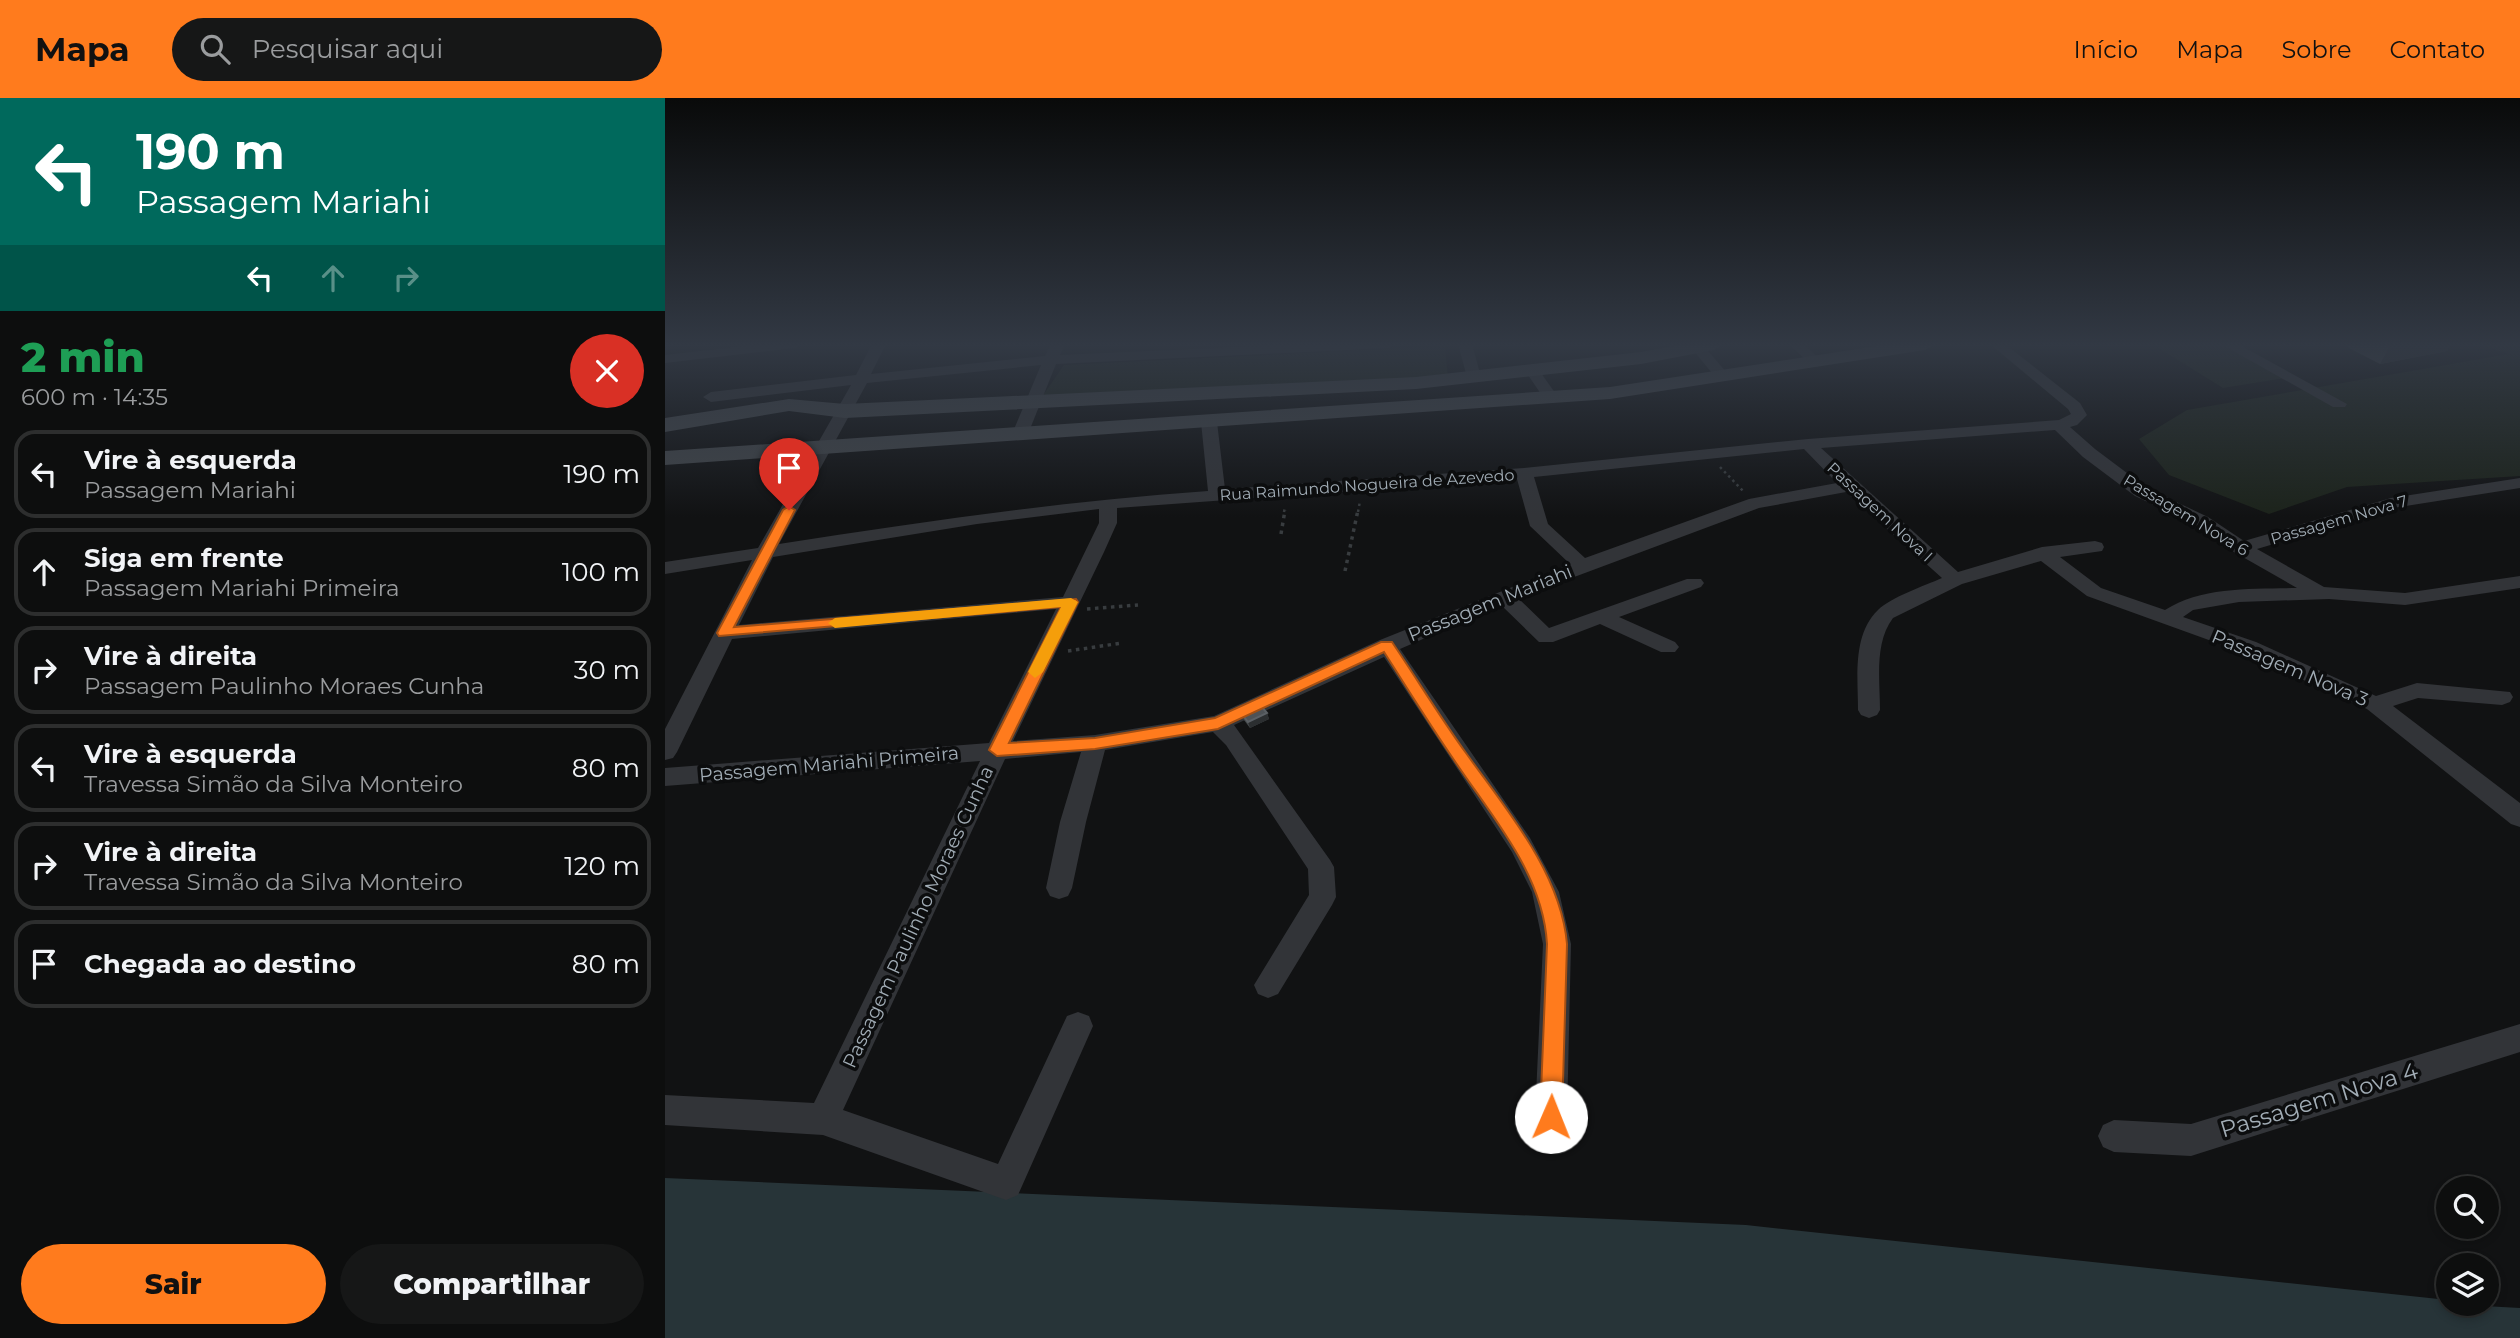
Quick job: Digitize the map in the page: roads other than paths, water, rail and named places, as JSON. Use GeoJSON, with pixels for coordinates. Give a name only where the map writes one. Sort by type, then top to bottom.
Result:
{"type":"FeatureCollection","features":[{"type":"Feature","properties":{"kind":"street"},"geometry":{"type":"LineString","coordinates":[[758,402],[845,411],[1034,402]]}},
{"type":"Feature","properties":{"kind":"street"},"geometry":{"type":"LineString","coordinates":[[665,752],[766,551],[849,402]]}},
{"type":"Feature","properties":{"kind":"street"},"geometry":{"type":"LineString","coordinates":[[1020,434],[1031,402]]}},
{"type":"Feature","properties":{"kind":"street"},"geometry":{"type":"LineString","coordinates":[[665,458],[1484,402]]}},
{"type":"Feature","properties":{"kind":"street"},"geometry":{"type":"LineString","coordinates":[[2065,424],[2079,415],[2070,402]]}},
{"type":"Feature","properties":{"kind":"street"},"geometry":{"type":"LineString","coordinates":[[2335,402],[2339,404]]}},
{"type":"Feature","properties":{"kind":"street"},"geometry":{"type":"LineString","coordinates":[[665,425],[789,405]]}},
{"type":"Feature","properties":{"kind":"street"},"geometry":{"type":"LineString","coordinates":[[1209,422],[1217,497]]}},
{"type":"Feature","properties":{"kind":"street","name":"Rua Raimundo Nogueira de Azevedo"},"geometry":{"type":"LineString","coordinates":[[665,568],[766,551],[1108,503],[1524,473],[1707,453],[2065,424]]}},
{"type":"Feature","properties":{"kind":"street","name":"Passagem Nova 6"},"geometry":{"type":"LineString","coordinates":[[2065,424],[2089,453],[2141,492],[2202,522],[2241,548],[2322,593]]}},
{"type":"Feature","properties":{"kind":"street","name":"Passagem Nova I"},"geometry":{"type":"LineString","coordinates":[[1808,444],[1850,486],[1954,579]]}},
{"type":"Feature","properties":{"kind":"street"},"geometry":{"type":"LineString","coordinates":[[1524,473],[1539,526],[1583,566]]}},
{"type":"Feature","properties":{"kind":"street","name":"Passagem Nova 7"},"geometry":{"type":"LineString","coordinates":[[2241,548],[2391,503],[2520,484]]}},
{"type":"Feature","properties":{"kind":"street","name":"Passagem Mariahi"},"geometry":{"type":"LineString","coordinates":[[1095,743],[1218,723],[1387,645],[1583,566],[1755,503],[1850,486]]}},
{"type":"Feature","properties":{"kind":"street","name":"Passagem Paulinho Moraes Cunha"},"geometry":{"type":"LineString","coordinates":[[823,1119],[997,750],[1108,523],[1108,503]]}},
{"type":"Feature","properties":{"kind":"street"},"geometry":{"type":"LineString","coordinates":[[1869,710],[1870,655],[1876,629],[1884,614],[1954,579],[2042,553],[2095,547]]}},
{"type":"Feature","properties":{"kind":"street","name":"Passagem Nova 3"},"geometry":{"type":"LineString","coordinates":[[2042,553],[2094,592],[2249,647],[2375,704],[2520,817]]}},
{"type":"Feature","properties":{"kind":"street"},"geometry":{"type":"LineString","coordinates":[[2169,617],[2187,605],[2239,596],[2322,593],[2405,599],[2520,582]]}},
{"type":"Feature","properties":{"kind":"street"},"geometry":{"type":"LineString","coordinates":[[1504,596],[1546,637],[1694,583]]}},
{"type":"Feature","properties":{"kind":"street"},"geometry":{"type":"LineString","coordinates":[[724,633],[1067,607]]}},
{"type":"Feature","properties":{"kind":"street"},"geometry":{"type":"LineString","coordinates":[[1601,615],[1668,647]]}},
{"type":"Feature","properties":{"kind":"street"},"geometry":{"type":"LineString","coordinates":[[1387,645],[1460,757],[1518,837],[1555,918],[1557,944],[1551,1117]]}},
{"type":"Feature","properties":{"kind":"street"},"geometry":{"type":"LineString","coordinates":[[2375,704],[2417,690],[2502,697]]}},
{"type":"Feature","properties":{"kind":"street"},"geometry":{"type":"LineString","coordinates":[[1218,723],[1234,739],[1321,867],[1323,897],[1268,985]]}},
{"type":"Feature","properties":{"kind":"street"},"geometry":{"type":"LineString","coordinates":[[1059,888],[1073,822],[1095,743]]}},
{"type":"Feature","properties":{"kind":"street","name":"Passagem Mariahi Primeira"},"geometry":{"type":"LineString","coordinates":[[665,777],[1095,743]]}},
{"type":"Feature","properties":{"kind":"street"},"geometry":{"type":"LineString","coordinates":[[665,1110],[823,1119],[1006,1183],[1079,1026]]}},
{"type":"Feature","properties":{"kind":"street","name":"Passagem Nova 4"},"geometry":{"type":"LineString","coordinates":[[2115,1136],[2191,1140],[2520,1038]]}}]}
